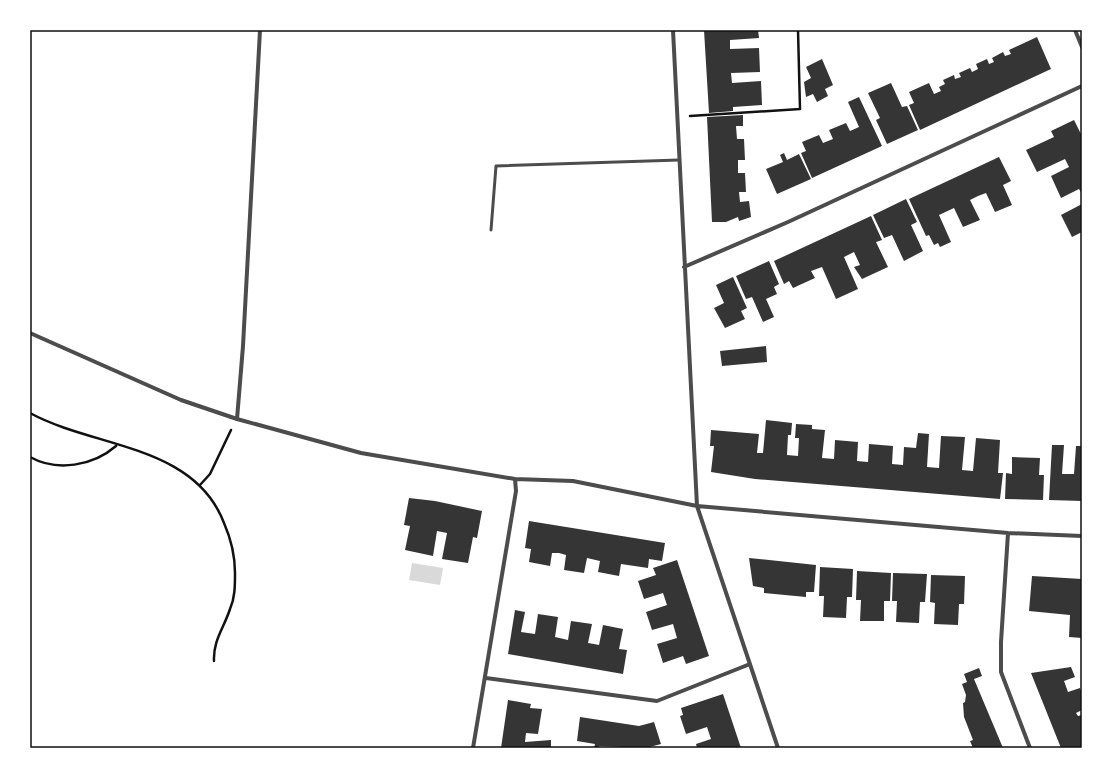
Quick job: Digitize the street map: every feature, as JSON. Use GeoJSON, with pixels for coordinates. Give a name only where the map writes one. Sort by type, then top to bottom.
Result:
{"type":"FeatureCollection","features":[{"type":"Feature","properties":{"kind":"street"},"geometry":{"type":"LineString","coordinates":[[237,419],[243,346],[260,30]]}},
{"type":"Feature","properties":{"kind":"street"},"geometry":{"type":"LineString","coordinates":[[673,30],[697,506],[778,748]]}},
{"type":"Feature","properties":{"kind":"street"},"geometry":{"type":"LineString","coordinates":[[1075,30],[1082,47]]}},
{"type":"Feature","properties":{"kind":"street"},"geometry":{"type":"LineString","coordinates":[[684,267],[788,222],[1082,86]]}},
{"type":"Feature","properties":{"kind":"street"},"geometry":{"type":"LineString","coordinates":[[30,333],[181,400],[237,419],[361,453],[515,479],[573,480],[697,506],[1008,533],[1082,536]]}},
{"type":"Feature","properties":{"kind":"street"},"geometry":{"type":"LineString","coordinates":[[473,748],[486,678],[516,491],[515,479]]}},
{"type":"Feature","properties":{"kind":"street"},"geometry":{"type":"LineString","coordinates":[[1008,533],[1001,642],[1001,672],[1030,748]]}},
{"type":"Feature","properties":{"kind":"street"},"geometry":{"type":"LineString","coordinates":[[486,678],[658,701],[750,664]]}},
{"type":"Feature","properties":{"kind":"lane"},"geometry":{"type":"LineString","coordinates":[[492,230],[496,166],[679,160]]}},
{"type":"Feature","properties":{"kind":"path"},"geometry":{"type":"LineString","coordinates":[[678,116],[800,109],[798,30]]}},
{"type":"Feature","properties":{"kind":"path"},"geometry":{"type":"LineString","coordinates":[[30,413],[66,429],[150,456],[171,465],[200,485],[211,498],[220,512],[229,535],[235,571],[234,597],[214,649],[214,661]]}},
{"type":"Feature","properties":{"kind":"path"},"geometry":{"type":"LineString","coordinates":[[200,485],[210,474],[221,447],[237,419]]}},
{"type":"Feature","properties":{"kind":"path"},"geometry":{"type":"LineString","coordinates":[[30,457],[48,463],[76,465],[108,453],[116,445]]}},
{"type":"Feature","properties":{"kind":"shaded area"},"geometry":{"type":"Polygon","coordinates":[[[412,563],[443,568],[440,585],[409,580],[412,563]]]}},
{"type":"Feature","properties":{"kind":"building"},"geometry":{"type":"Polygon","coordinates":[[[704,30],[758,30],[759,38],[730,40],[730,49],[759,48],[760,72],[731,73],[732,83],[761,81],[762,105],[733,107],[733,111],[709,113],[704,30]]]}},
{"type":"Feature","properties":{"kind":"building"},"geometry":{"type":"Polygon","coordinates":[[[1037,37],[1051,69],[920,130],[909,105],[914,103],[909,92],[929,83],[934,94],[941,91],[939,87],[945,84],[943,80],[954,75],[955,79],[961,77],[959,73],[970,68],[972,72],[978,69],[976,64],[987,59],[989,64],[994,62],[992,58],[1003,52],[1005,56],[1011,54],[1009,50],[1037,37]]]}},
{"type":"Feature","properties":{"kind":"building"},"geometry":{"type":"Polygon","coordinates":[[[822,59],[833,85],[825,89],[828,96],[817,102],[813,94],[806,97],[804,82],[811,78],[806,67],[822,59]]]}},
{"type":"Feature","properties":{"kind":"building"},"geometry":{"type":"Polygon","coordinates":[[[891,83],[902,107],[907,106],[918,130],[887,144],[876,120],[880,118],[868,93],[891,83]]]}},
{"type":"Feature","properties":{"kind":"building"},"geometry":{"type":"Polygon","coordinates":[[[859,97],[882,146],[812,178],[801,153],[806,151],[802,142],[819,135],[823,143],[833,139],[829,130],[846,123],[850,131],[859,127],[848,102],[859,97]]]}},
{"type":"Feature","properties":{"kind":"building"},"geometry":{"type":"Polygon","coordinates":[[[743,115],[743,126],[736,126],[737,139],[744,139],[745,160],[738,160],[738,173],[745,173],[746,192],[739,192],[740,202],[749,201],[751,217],[739,221],[738,217],[726,222],[712,222],[707,117],[743,115]]]}},
{"type":"Feature","properties":{"kind":"building"},"geometry":{"type":"Polygon","coordinates":[[[1074,120],[1082,136],[1082,194],[1079,189],[1061,198],[1051,176],[1069,167],[1065,159],[1037,172],[1026,150],[1054,137],[1051,131],[1074,120]]]}},
{"type":"Feature","properties":{"kind":"building"},"geometry":{"type":"Polygon","coordinates":[[[784,153],[787,160],[799,154],[811,179],[777,194],[766,169],[783,162],[780,155],[784,153]]]}},
{"type":"Feature","properties":{"kind":"building"},"geometry":{"type":"Polygon","coordinates":[[[999,157],[1011,181],[1003,185],[1012,205],[995,212],[986,193],[970,200],[980,220],[963,227],[954,208],[939,215],[951,242],[940,247],[938,243],[934,245],[929,235],[926,236],[909,199],[999,157]]]}},
{"type":"Feature","properties":{"kind":"building"},"geometry":{"type":"Polygon","coordinates":[[[906,199],[917,222],[911,225],[923,251],[904,261],[892,235],[884,238],[873,215],[906,199]]]}},
{"type":"Feature","properties":{"kind":"building"},"geometry":{"type":"Polygon","coordinates":[[[1082,204],[1082,232],[1072,237],[1061,215],[1082,204]]]}},
{"type":"Feature","properties":{"kind":"building"},"geometry":{"type":"Polygon","coordinates":[[[871,216],[882,240],[876,242],[888,267],[862,279],[854,267],[860,265],[854,252],[844,257],[858,289],[836,299],[822,267],[811,271],[815,278],[793,288],[789,281],[784,284],[774,261],[871,216]]]}},
{"type":"Feature","properties":{"kind":"building"},"geometry":{"type":"Polygon","coordinates":[[[769,261],[779,284],[774,287],[777,294],[766,299],[774,317],[763,322],[752,297],[746,299],[736,276],[769,261]]]}},
{"type":"Feature","properties":{"kind":"building"},"geometry":{"type":"Polygon","coordinates":[[[733,277],[747,308],[741,311],[745,319],[725,328],[714,308],[724,303],[716,285],[733,277]]]}},
{"type":"Feature","properties":{"kind":"building"},"geometry":{"type":"Polygon","coordinates":[[[766,346],[767,362],[722,366],[720,351],[766,346]]]}},
{"type":"Feature","properties":{"kind":"building"},"geometry":{"type":"Polygon","coordinates":[[[766,420],[792,423],[791,435],[788,435],[787,455],[798,456],[799,438],[795,438],[796,424],[812,425],[812,429],[825,430],[822,458],[834,459],[835,440],[858,442],[857,461],[868,462],[869,444],[893,446],[892,464],[903,465],[904,447],[916,448],[918,433],[929,434],[927,467],[939,468],[941,436],[965,437],[962,470],[973,471],[976,438],[1000,440],[998,473],[1003,473],[1000,499],[755,479],[711,472],[714,446],[710,446],[711,430],[759,434],[757,453],[763,453],[766,420]]]}},
{"type":"Feature","properties":{"kind":"building"},"geometry":{"type":"Polygon","coordinates":[[[1052,445],[1064,445],[1062,474],[1074,474],[1076,446],[1082,446],[1082,501],[1049,500],[1052,445]]]}},
{"type":"Feature","properties":{"kind":"building"},"geometry":{"type":"Polygon","coordinates":[[[1012,457],[1040,458],[1039,475],[1044,475],[1043,500],[1005,499],[1006,473],[1012,474],[1012,457]]]}},
{"type":"Feature","properties":{"kind":"building"},"geometry":{"type":"Polygon","coordinates":[[[409,498],[435,501],[482,511],[477,538],[473,537],[468,563],[442,559],[447,533],[437,531],[433,556],[405,550],[410,526],[404,525],[409,498]]]}},
{"type":"Feature","properties":{"kind":"building"},"geometry":{"type":"Polygon","coordinates":[[[529,521],[665,543],[662,561],[649,559],[648,568],[621,564],[619,576],[598,572],[600,561],[587,558],[584,573],[564,570],[566,555],[559,553],[552,553],[550,566],[529,562],[531,549],[525,548],[529,521]]]}},
{"type":"Feature","properties":{"kind":"building"},"geometry":{"type":"Polygon","coordinates":[[[749,558],[816,565],[814,592],[806,592],[806,597],[764,593],[764,588],[753,586],[749,558]]]}},
{"type":"Feature","properties":{"kind":"building"},"geometry":{"type":"Polygon","coordinates":[[[677,560],[709,656],[686,664],[683,656],[663,663],[657,644],[677,638],[673,624],[652,630],[646,612],[667,605],[663,593],[644,599],[638,581],[656,575],[653,568],[677,560]]]}},
{"type":"Feature","properties":{"kind":"building"},"geometry":{"type":"Polygon","coordinates":[[[820,567],[853,569],[852,597],[847,597],[846,618],[823,617],[824,596],[819,596],[820,567]]]}},
{"type":"Feature","properties":{"kind":"building"},"geometry":{"type":"Polygon","coordinates":[[[857,571],[891,573],[890,601],[884,601],[884,621],[860,621],[861,600],[856,600],[857,571]]]}},
{"type":"Feature","properties":{"kind":"building"},"geometry":{"type":"Polygon","coordinates":[[[893,573],[927,574],[925,602],[920,602],[919,623],[896,622],[897,601],[892,601],[893,573]]]}},
{"type":"Feature","properties":{"kind":"building"},"geometry":{"type":"Polygon","coordinates":[[[931,575],[965,576],[964,604],[959,604],[958,625],[934,624],[935,603],[930,602],[931,575]]]}},
{"type":"Feature","properties":{"kind":"building"},"geometry":{"type":"Polygon","coordinates":[[[1032,576],[1082,579],[1082,638],[1069,637],[1070,615],[1029,611],[1032,576]]]}},
{"type":"Feature","properties":{"kind":"building"},"geometry":{"type":"Polygon","coordinates":[[[515,610],[525,612],[521,632],[535,634],[538,614],[558,617],[555,637],[568,640],[571,621],[592,624],[588,643],[599,645],[603,625],[623,629],[619,649],[627,650],[623,674],[508,654],[515,610]]]}},
{"type":"Feature","properties":{"kind":"building"},"geometry":{"type":"Polygon","coordinates":[[[1071,667],[1075,677],[1064,681],[1068,692],[1080,688],[1082,694],[1082,710],[1076,713],[1078,716],[1082,715],[1082,748],[1061,748],[1031,673],[1071,667]]]}},
{"type":"Feature","properties":{"kind":"building"},"geometry":{"type":"Polygon","coordinates":[[[979,668],[982,676],[974,679],[1003,748],[973,748],[970,741],[973,740],[964,717],[963,703],[965,702],[966,695],[962,684],[967,682],[964,674],[979,668]]]}},
{"type":"Feature","properties":{"kind":"building"},"geometry":{"type":"Polygon","coordinates":[[[723,694],[741,748],[697,748],[696,744],[711,739],[707,727],[686,734],[680,716],[683,715],[681,708],[723,694]]]}},
{"type":"Feature","properties":{"kind":"building"},"geometry":{"type":"Polygon","coordinates":[[[508,700],[531,704],[530,708],[542,709],[538,734],[526,733],[525,742],[551,740],[551,748],[501,748],[508,700]]]}},
{"type":"Feature","properties":{"kind":"building"},"geometry":{"type":"Polygon","coordinates":[[[580,717],[639,726],[654,722],[661,744],[646,748],[599,746],[599,748],[594,748],[595,744],[577,741],[580,717]]]}}]}
